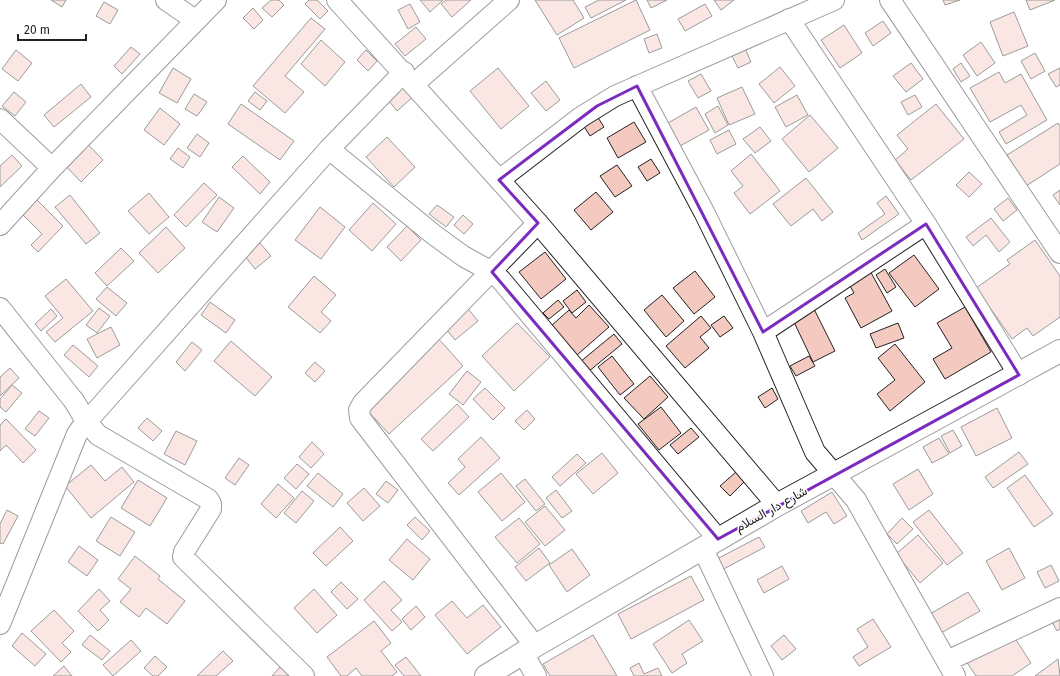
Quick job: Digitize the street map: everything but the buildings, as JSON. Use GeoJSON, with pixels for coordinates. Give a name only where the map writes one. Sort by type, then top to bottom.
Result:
{"type":"FeatureCollection","features":[{"type":"Feature","properties":{"kind":"street"},"geometry":{"type":"LineString","coordinates":[[166,0],[195,20]]}},
{"type":"Feature","properties":{"kind":"street"},"geometry":{"type":"LineString","coordinates":[[0,225],[52,168],[216,0]]}},
{"type":"Feature","properties":{"kind":"street"},"geometry":{"type":"LineString","coordinates":[[337,0],[409,78],[538,223],[777,505]]}},
{"type":"Feature","properties":{"kind":"street"},"geometry":{"type":"LineString","coordinates":[[0,624],[77,434],[86,421],[329,149],[409,78],[509,0]]}},
{"type":"Feature","properties":{"kind":"street"},"geometry":{"type":"LineString","coordinates":[[499,180],[592,110],[637,86],[834,0]]}},
{"type":"Feature","properties":{"kind":"street"},"geometry":{"type":"LineString","coordinates":[[890,0],[1060,253]]}},
{"type":"Feature","properties":{"kind":"street"},"geometry":{"type":"LineString","coordinates":[[789,19],[926,224],[1019,375]]}},
{"type":"Feature","properties":{"kind":"street"},"geometry":{"type":"LineString","coordinates":[[637,86],[704,212],[763,332],[815,452],[856,500],[951,668],[1060,608]]}},
{"type":"Feature","properties":{"kind":"street"},"geometry":{"type":"LineString","coordinates":[[0,119],[52,168]]}},
{"type":"Feature","properties":{"kind":"street"},"geometry":{"type":"LineString","coordinates":[[329,149],[434,234],[463,256],[492,272],[501,280],[711,544],[763,676]]}},
{"type":"Feature","properties":{"kind":"street"},"geometry":{"type":"LineString","coordinates":[[536,676],[529,650],[360,418],[359,410],[363,403],[538,223]]}},
{"type":"Feature","properties":{"kind":"street"},"geometry":{"type":"LineString","coordinates":[[763,332],[926,224]]}},
{"type":"Feature","properties":{"kind":"street"},"geometry":{"type":"LineString","coordinates":[[0,308],[74,401],[92,429],[105,440],[208,500],[211,504],[211,509],[184,552],[183,557],[304,676]]}},
{"type":"Feature","properties":{"kind":"street","name":"شارع دار السلام"},"geometry":{"type":"LineString","coordinates":[[486,676],[777,505],[1019,375],[1060,351]]}},
{"type":"Feature","properties":{"kind":"highlighted area"},"geometry":{"type":"Polygon","coordinates":[[[637,86],[763,332],[926,224],[1019,375],[718,539],[492,272],[538,223],[499,180],[597,106],[637,86]]]}}]}
